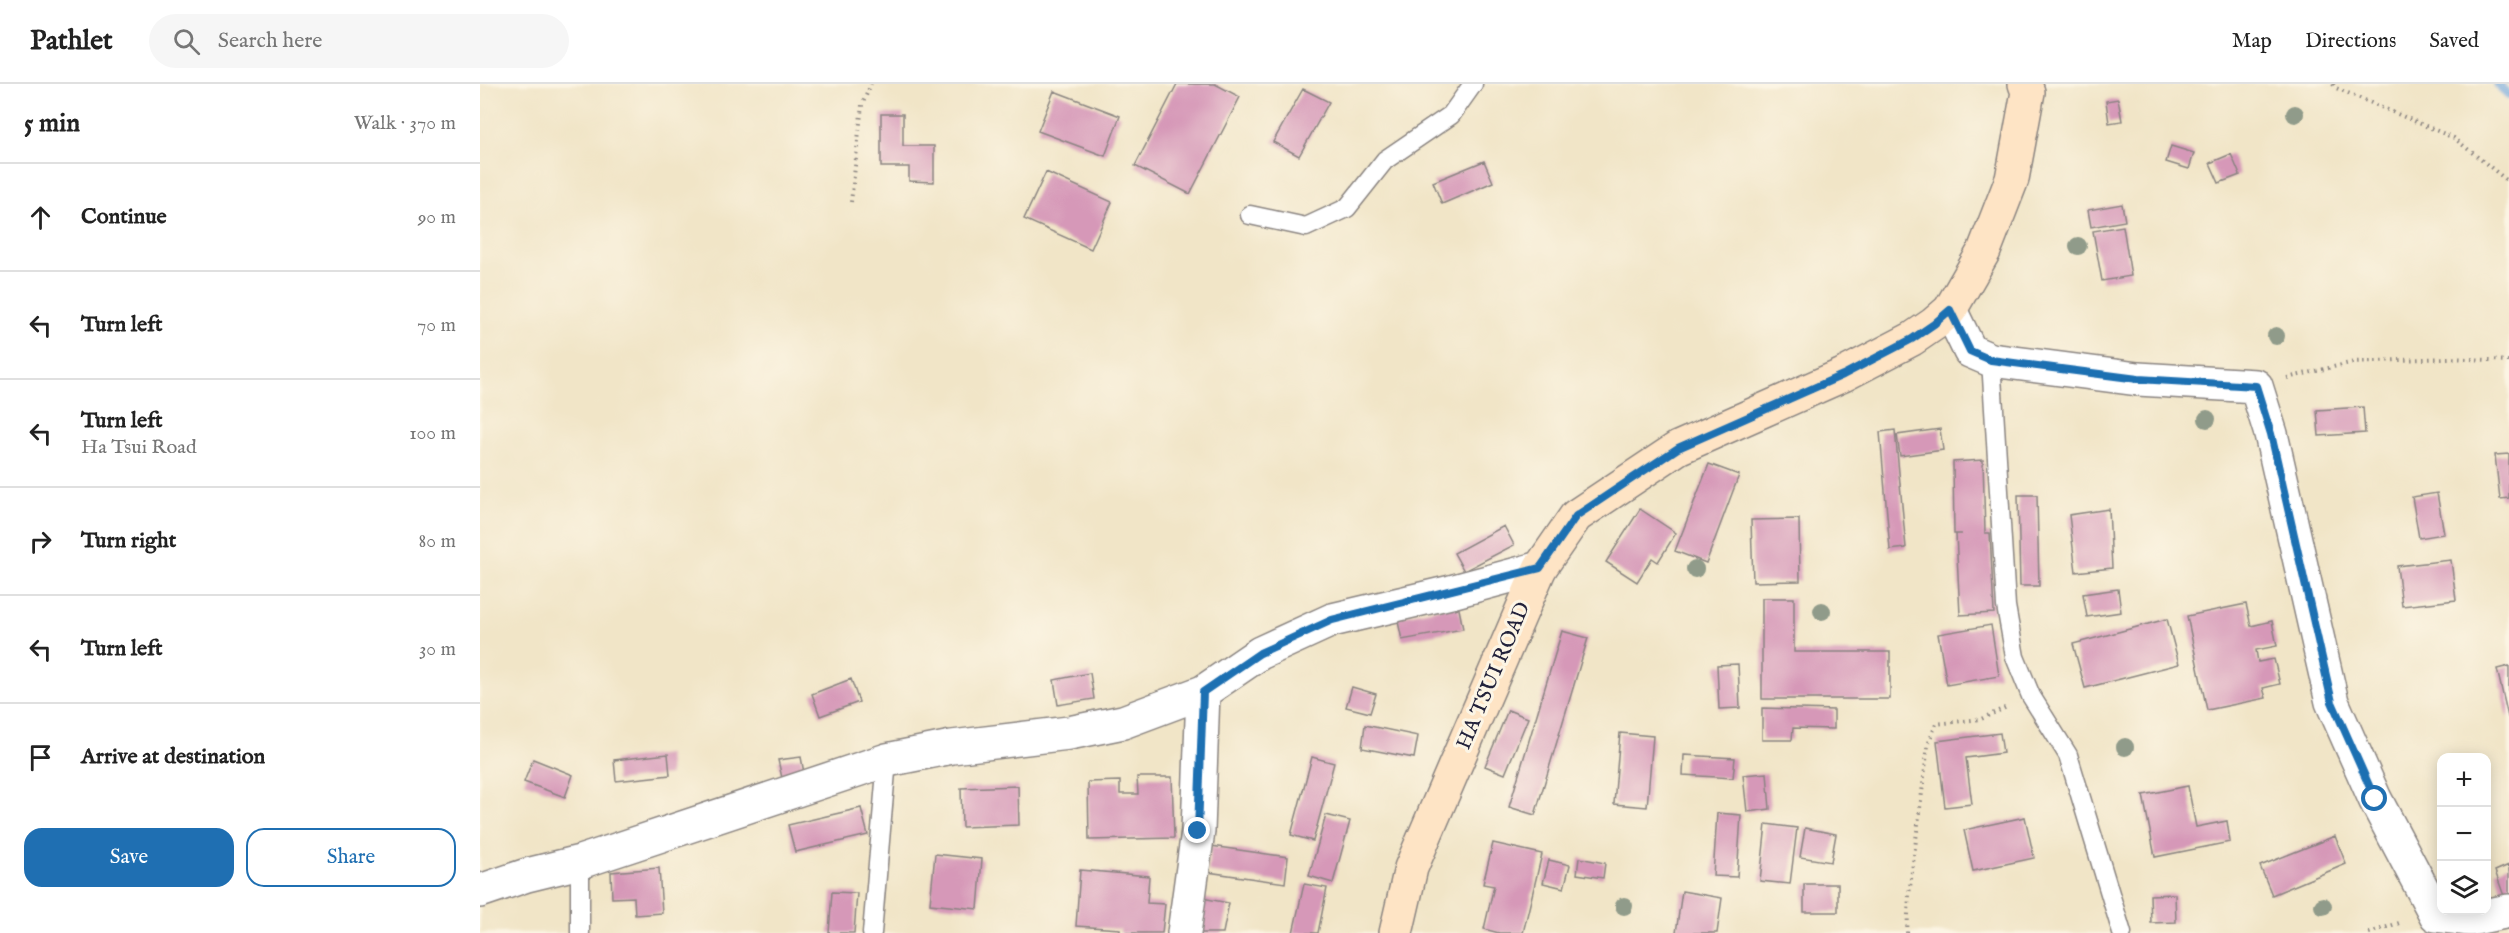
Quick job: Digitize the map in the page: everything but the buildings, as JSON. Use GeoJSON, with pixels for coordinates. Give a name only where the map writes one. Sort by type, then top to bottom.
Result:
{"type":"FeatureCollection","features":[{"type":"Feature","properties":{"kind":"street","name":"HA TSUI ROAD"},"geometry":{"type":"LineString","coordinates":[[1396,933],[1411,868],[1540,568],[1576,516],[1678,448],[1843,375],[1912,339],[1950,310],[1984,251],[2012,179],[2030,87]]}},
{"type":"Feature","properties":{"kind":"street"},"geometry":{"type":"LineString","coordinates":[[1950,310],[1970,351],[1991,360],[2138,379],[2256,386],[2271,434],[2332,702],[2375,799],[2436,915],[2470,919],[2509,910]]}},
{"type":"Feature","properties":{"kind":"street"},"geometry":{"type":"LineString","coordinates":[[480,891],[527,875],[580,862],[887,760],[952,747],[1069,732],[1123,722],[1203,692],[1260,653],[1332,620],[1540,568]]}},
{"type":"Feature","properties":{"kind":"street"},"geometry":{"type":"LineString","coordinates":[[1184,933],[1198,831],[1203,692]]}},
{"type":"Feature","properties":{"kind":"lane"},"geometry":{"type":"LineString","coordinates":[[1250,215],[1306,227],[1347,208],[1385,160],[1451,116],[1473,84]]}},
{"type":"Feature","properties":{"kind":"lane"},"geometry":{"type":"LineString","coordinates":[[1991,360],[2006,606],[2015,657],[2031,696],[2068,755],[2122,933]]}},
{"type":"Feature","properties":{"kind":"lane"},"geometry":{"type":"LineString","coordinates":[[872,933],[887,760]]}},
{"type":"Feature","properties":{"kind":"lane"},"geometry":{"type":"LineString","coordinates":[[580,862],[580,933]]}},
{"type":"Feature","properties":{"kind":"path"},"geometry":{"type":"LineString","coordinates":[[851,202],[862,105],[871,84]]}},
{"type":"Feature","properties":{"kind":"path"},"geometry":{"type":"LineString","coordinates":[[2333,84],[2336,88],[2454,138],[2509,182]]}},
{"type":"Feature","properties":{"kind":"path"},"geometry":{"type":"LineString","coordinates":[[2256,386],[2354,362],[2449,358],[2509,360]]}},
{"type":"Feature","properties":{"kind":"path"},"geometry":{"type":"LineString","coordinates":[[1907,933],[1909,894],[1928,745],[1936,724],[1981,719],[2031,696]]}},
{"type":"Feature","properties":{"kind":"waterway"},"geometry":{"type":"LineString","coordinates":[[2497,84],[2509,95]]}},
{"type":"Feature","properties":{"kind":"route"},"geometry":{"type":"LineString","coordinates":[[1198,831],[1203,692],[1260,653],[1332,620],[1540,568],[1576,516],[1678,448],[1843,375],[1912,339],[1950,310],[1970,351],[1991,360],[2138,379],[2256,386],[2271,434],[2332,702],[2375,799]]}}]}
